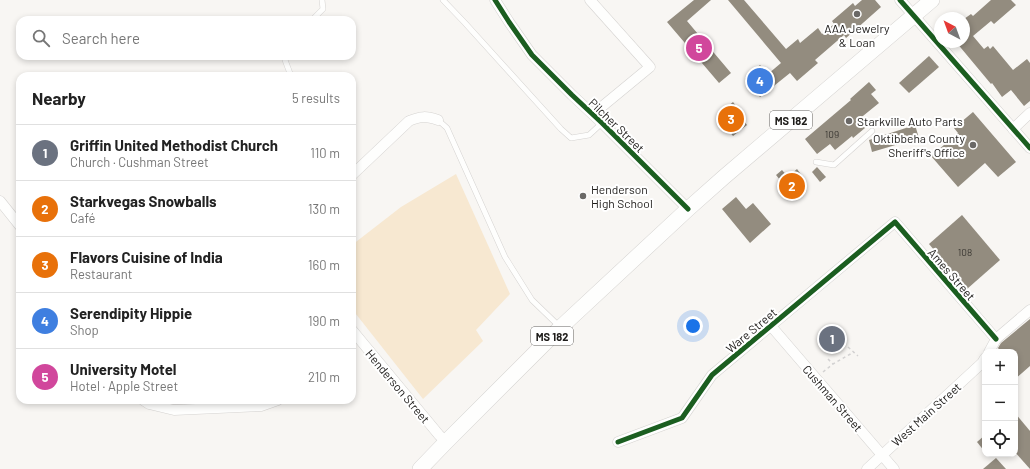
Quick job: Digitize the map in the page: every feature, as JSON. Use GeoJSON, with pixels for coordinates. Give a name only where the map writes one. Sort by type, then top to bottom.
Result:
{"type":"FeatureCollection","features":[{"type":"Feature","properties":{"kind":"main road","name":"MS 182"},"geometry":{"type":"LineString","coordinates":[[420,469],[561,327],[688,209],[932,0]]}},
{"type":"Feature","properties":{"kind":"street","name":"Pilcher Street"},"geometry":{"type":"LineString","coordinates":[[495,0],[532,55],[688,209]]}},
{"type":"Feature","properties":{"kind":"street"},"geometry":{"type":"LineString","coordinates":[[590,0],[650,68],[593,114]]}},
{"type":"Feature","properties":{"kind":"street"},"geometry":{"type":"LineString","coordinates":[[900,0],[1030,148]]}},
{"type":"Feature","properties":{"kind":"street"},"geometry":{"type":"LineString","coordinates":[[1013,129],[1030,113]]}},
{"type":"Feature","properties":{"kind":"street"},"geometry":{"type":"LineString","coordinates":[[356,171],[409,121],[420,117],[429,117],[438,120]]}},
{"type":"Feature","properties":{"kind":"street"},"geometry":{"type":"LineString","coordinates":[[0,201],[16,221]]}},
{"type":"Feature","properties":{"kind":"street","name":"Ware Street"},"geometry":{"type":"LineString","coordinates":[[618,442],[682,418],[712,375],[895,222]]}},
{"type":"Feature","properties":{"kind":"street","name":"Ames Street"},"geometry":{"type":"LineString","coordinates":[[895,222],[996,339]]}},
{"type":"Feature","properties":{"kind":"street"},"geometry":{"type":"LineString","coordinates":[[991,349],[996,339],[1030,310]]}},
{"type":"Feature","properties":{"kind":"street","name":"Cushman Street"},"geometry":{"type":"LineString","coordinates":[[771,326],[894,469]]}},
{"type":"Feature","properties":{"kind":"street","name":"Henderson Street"},"geometry":{"type":"LineString","coordinates":[[356,335],[446,442]]}},
{"type":"Feature","properties":{"kind":"street","name":"West Main Street"},"geometry":{"type":"LineString","coordinates":[[866,469],[982,363]]}},
{"type":"Feature","properties":{"kind":"street"},"geometry":{"type":"LineString","coordinates":[[149,404],[261,406],[267,404]]}},
{"type":"Feature","properties":{"kind":"lane"},"geometry":{"type":"LineString","coordinates":[[316,16],[323,9],[322,0]]}},
{"type":"Feature","properties":{"kind":"lane"},"geometry":{"type":"LineString","coordinates":[[443,0],[561,129],[571,138],[589,135],[602,123]]}},
{"type":"Feature","properties":{"kind":"lane"},"geometry":{"type":"LineString","coordinates":[[285,60],[290,72]]}},
{"type":"Feature","properties":{"kind":"lane"},"geometry":{"type":"LineString","coordinates":[[438,120],[447,128],[505,257],[532,300],[561,327]]}},
{"type":"Feature","properties":{"kind":"lane"},"geometry":{"type":"LineString","coordinates":[[816,162],[834,164],[872,131]]}},
{"type":"Feature","properties":{"kind":"path"},"geometry":{"type":"LineString","coordinates":[[848,347],[858,356]]}},
{"type":"Feature","properties":{"kind":"path"},"geometry":{"type":"LineString","coordinates":[[816,378],[833,364],[854,352]]}},
{"type":"Feature","properties":{"kind":"path"},"geometry":{"type":"LineString","coordinates":[[828,359],[833,364]]}},
{"type":"Feature","properties":{"kind":"shaded area"},"geometry":{"type":"Polygon","coordinates":[[[456,174],[510,294],[476,330],[483,341],[423,399],[356,314],[356,242],[401,207],[456,174]]]}},
{"type":"Feature","properties":{"kind":"building"},"geometry":{"type":"Polygon","coordinates":[[[694,0],[711,0],[687,21],[731,73],[719,83],[667,22],[694,0]]]}},
{"type":"Feature","properties":{"kind":"building"},"geometry":{"type":"Polygon","coordinates":[[[728,0],[744,0],[786,49],[798,39],[800,43],[818,28],[822,34],[834,24],[832,21],[853,3],[855,6],[862,0],[875,0],[881,7],[846,38],[844,35],[815,60],[818,63],[797,81],[790,73],[760,97],[745,79],[760,65],[768,74],[781,63],[728,0]]]}},
{"type":"Feature","properties":{"kind":"building"},"geometry":{"type":"Polygon","coordinates":[[[991,0],[1011,0],[1016,5],[994,24],[991,21],[973,36],[984,49],[988,46],[990,49],[993,46],[1013,70],[1027,59],[1030,63],[1030,101],[1024,106],[1011,90],[1002,97],[992,83],[991,84],[961,48],[970,48],[970,15],[973,16],[991,0]]]}},
{"type":"Feature","properties":{"kind":"building"},"geometry":{"type":"Polygon","coordinates":[[[929,56],[939,67],[909,93],[899,83],[929,56]]]}},
{"type":"Feature","properties":{"kind":"building"},"geometry":{"type":"Polygon","coordinates":[[[869,82],[876,90],[871,94],[879,103],[858,120],[865,128],[853,138],[852,136],[835,150],[830,144],[817,154],[805,139],[851,100],[850,99],[869,82]]]}},
{"type":"Feature","properties":{"kind":"building"},"geometry":{"type":"Polygon","coordinates":[[[733,102],[743,115],[740,116],[747,125],[733,136],[717,116],[733,102]]]}},
{"type":"Feature","properties":{"kind":"building","name":"Oktibbeha County Sheriff's Office"},"geometry":{"type":"Polygon","coordinates":[[[973,112],[1016,162],[998,177],[985,163],[958,187],[931,156],[958,133],[954,128],[973,112]]]}},
{"type":"Feature","properties":{"kind":"building"},"geometry":{"type":"Polygon","coordinates":[[[915,125],[919,138],[872,152],[869,140],[915,125]]]}},
{"type":"Feature","properties":{"kind":"building"},"geometry":{"type":"Polygon","coordinates":[[[817,167],[826,177],[820,182],[812,172],[817,167]]]}},
{"type":"Feature","properties":{"kind":"building"},"geometry":{"type":"Polygon","coordinates":[[[797,169],[805,180],[790,192],[776,175],[782,170],[788,177],[797,169]]]}},
{"type":"Feature","properties":{"kind":"building"},"geometry":{"type":"Polygon","coordinates":[[[736,197],[746,209],[753,203],[771,224],[750,243],[722,209],[736,197]]]}},
{"type":"Feature","properties":{"kind":"building"},"geometry":{"type":"Polygon","coordinates":[[[962,215],[1000,260],[967,289],[929,244],[962,215]]]}},
{"type":"Feature","properties":{"kind":"building"},"geometry":{"type":"Polygon","coordinates":[[[1030,319],[1030,366],[1018,376],[1018,349],[999,349],[1001,343],[1030,319]]]}},
{"type":"Feature","properties":{"kind":"building"},"geometry":{"type":"Polygon","coordinates":[[[1018,417],[1030,431],[1030,469],[1018,455],[1018,417]]]}},
{"type":"Feature","properties":{"kind":"building"},"geometry":{"type":"Polygon","coordinates":[[[982,438],[982,448],[977,442],[982,438]]]}},
{"type":"Feature","properties":{"kind":"building"},"geometry":{"type":"Polygon","coordinates":[[[996,458],[1006,469],[983,469],[996,458]]]}},
{"type":"Feature","properties":{"kind":"cycle path"},"geometry":{"type":"LineString","coordinates":[[495,0],[532,55],[688,209]]}},
{"type":"Feature","properties":{"kind":"cycle path"},"geometry":{"type":"LineString","coordinates":[[900,0],[1030,148]]}},
{"type":"Feature","properties":{"kind":"cycle path"},"geometry":{"type":"LineString","coordinates":[[618,442],[682,418],[712,375],[895,222],[996,339]]}},
{"type":"Feature","properties":{"kind":"place","name":"AAA Jewelry & Loan"},"geometry":{"type":"Point","coordinates":[857,14]}},
{"type":"Feature","properties":{"kind":"place","name":"University Motel"},"geometry":{"type":"Point","coordinates":[699,48]}},
{"type":"Feature","properties":{"kind":"place","name":"Serendipity Hippie"},"geometry":{"type":"Point","coordinates":[760,81]}},
{"type":"Feature","properties":{"kind":"place","name":"Flavors Cuisine of India"},"geometry":{"type":"Point","coordinates":[731,119]}},
{"type":"Feature","properties":{"kind":"place","name":"Starkville Auto Parts"},"geometry":{"type":"Point","coordinates":[849,121]}},
{"type":"Feature","properties":{"kind":"place","name":"Oktibbeha County Sheriff's Office"},"geometry":{"type":"Point","coordinates":[973,145]}},
{"type":"Feature","properties":{"kind":"place","name":"Starkvegas Snowballs"},"geometry":{"type":"Point","coordinates":[792,186]}},
{"type":"Feature","properties":{"kind":"place","name":"Henderson High School"},"geometry":{"type":"Point","coordinates":[583,196]}},
{"type":"Feature","properties":{"kind":"place","name":"Griffin United Methodist Church"},"geometry":{"type":"Point","coordinates":[832,339]}}]}
